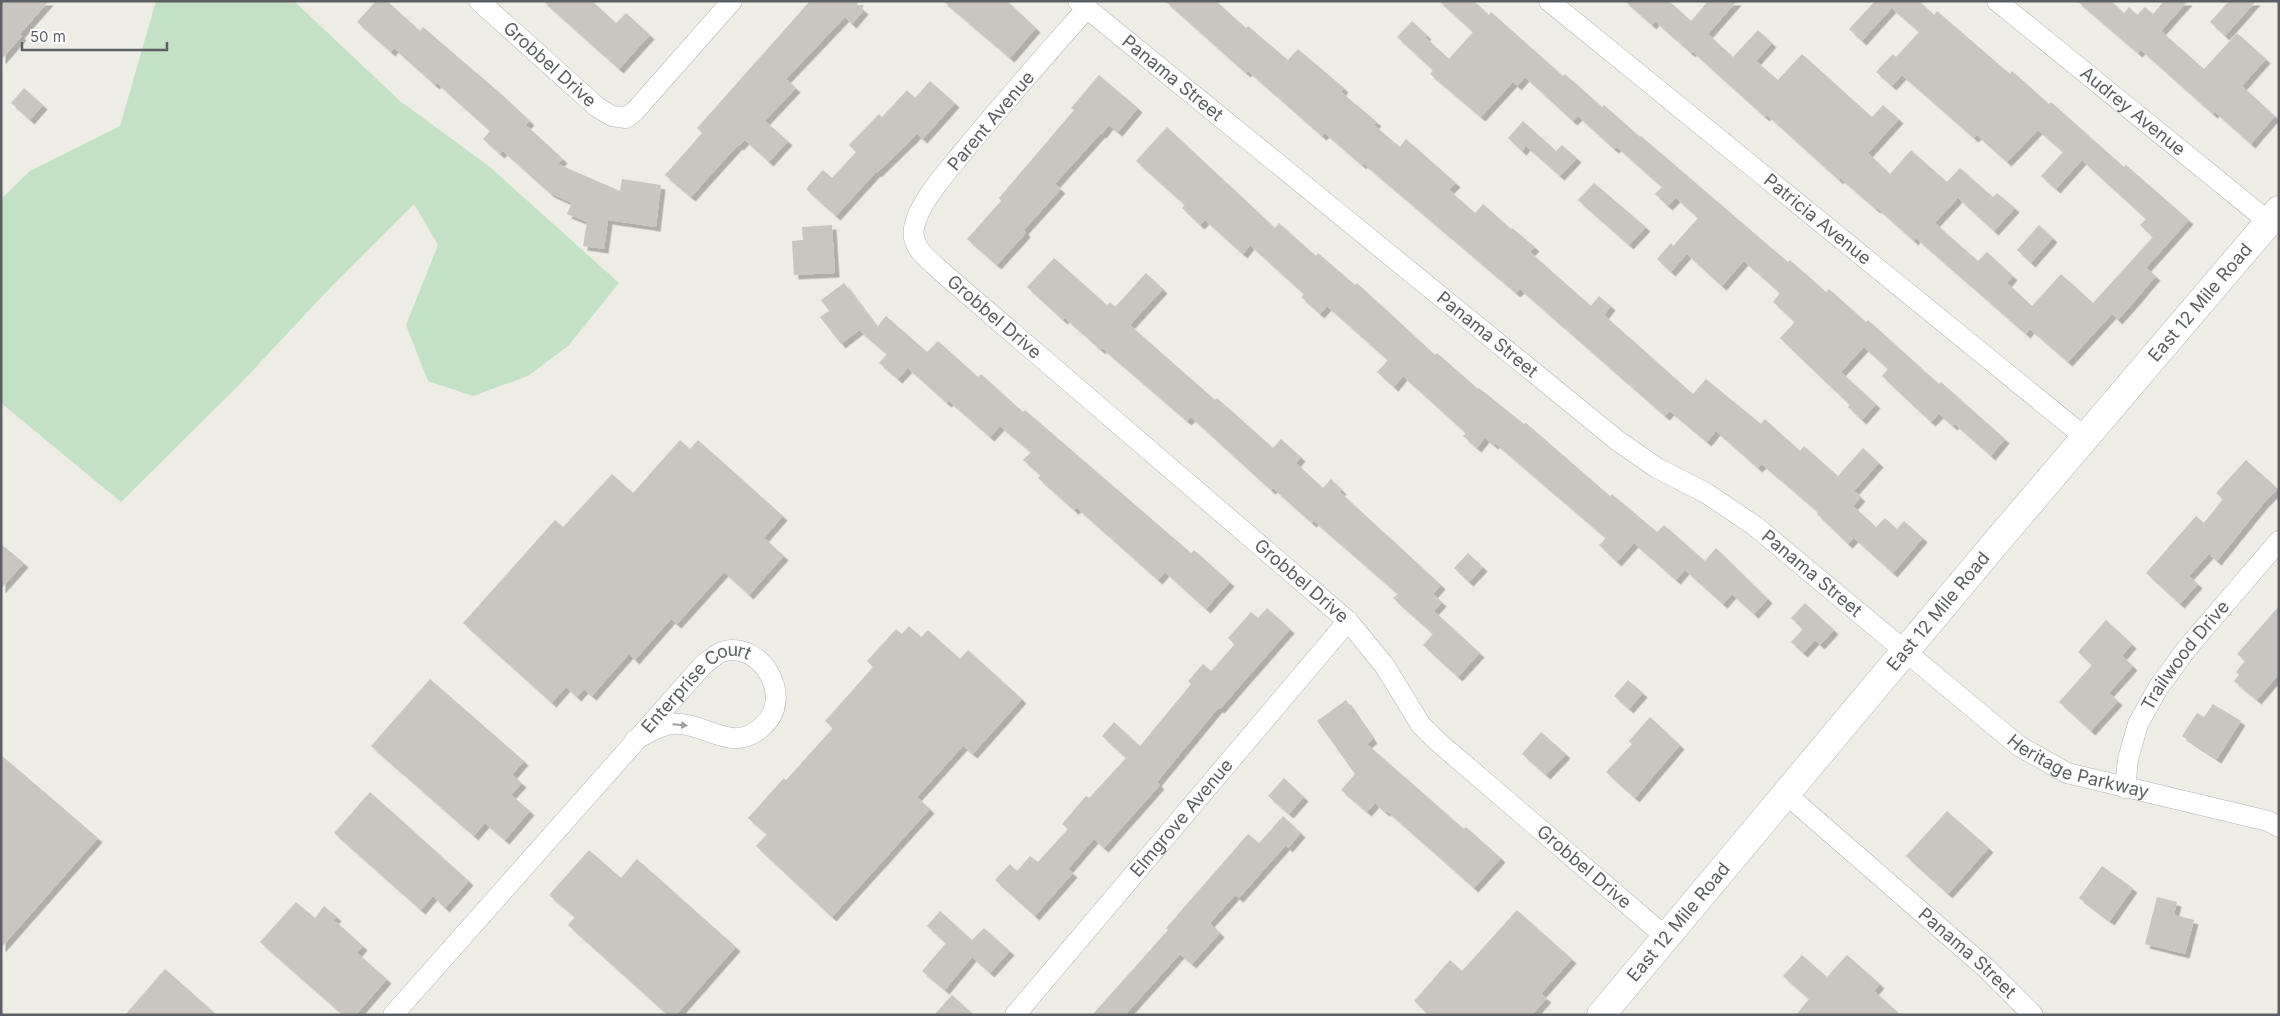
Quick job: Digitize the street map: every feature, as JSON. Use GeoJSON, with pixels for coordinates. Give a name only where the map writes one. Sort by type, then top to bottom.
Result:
{"type":"FeatureCollection","features":[{"type":"Feature","properties":{"kind":"main road","name":"East 12 Mile Road"},"geometry":{"type":"LineString","coordinates":[[1601,1015],[2274,216]]}},
{"type":"Feature","properties":{"kind":"street","name":"Grobbel Drive"},"geometry":{"type":"LineString","coordinates":[[479,1],[597,107],[612,116],[626,118],[635,111],[732,1]]}},
{"type":"Feature","properties":{"kind":"street","name":"Patricia Avenue"},"geometry":{"type":"LineString","coordinates":[[1549,1],[2086,438]]}},
{"type":"Feature","properties":{"kind":"street","name":"Audrey Avenue"},"geometry":{"type":"LineString","coordinates":[[1997,1],[2274,216]]}},
{"type":"Feature","properties":{"kind":"street","name":"Parent Avenue"},"geometry":{"type":"LineString","coordinates":[[914,243],[914,229],[918,217],[950,169],[1082,5]]}},
{"type":"Feature","properties":{"kind":"street","name":"Panama Street"},"geometry":{"type":"LineString","coordinates":[[1082,5],[1611,436],[1657,468],[1706,493],[1755,526],[1906,651]]}},
{"type":"Feature","properties":{"kind":"street","name":"Grobbel Drive"},"geometry":{"type":"LineString","coordinates":[[914,243],[943,274],[1348,621],[1384,665],[1421,725],[1437,741],[1667,938]]}},
{"type":"Feature","properties":{"kind":"street","name":"Trailwood Drive"},"geometry":{"type":"LineString","coordinates":[[2125,788],[2128,759],[2138,724],[2158,688],[2188,647],[2279,541]]}},
{"type":"Feature","properties":{"kind":"street","name":"Elmgrove Avenue"},"geometry":{"type":"LineString","coordinates":[[1015,1015],[1348,621]]}},
{"type":"Feature","properties":{"kind":"street","name":"Enterprise Court"},"geometry":{"type":"LineString","coordinates":[[393,1015],[635,740],[703,665],[714,656],[725,651],[734,650],[751,656],[764,667],[775,684],[777,703],[770,719],[756,733],[745,738],[725,737],[681,724],[670,724],[635,740]]}},
{"type":"Feature","properties":{"kind":"street","name":"Heritage Parkway"},"geometry":{"type":"LineString","coordinates":[[1906,651],[2019,746],[2067,773],[2268,821],[2279,827]]}},
{"type":"Feature","properties":{"kind":"street","name":"Panama Street"},"geometry":{"type":"LineString","coordinates":[[1786,794],[1986,968],[2033,1015]]}},
{"type":"Feature","properties":{"kind":"green space"},"geometry":{"type":"Polygon","coordinates":[[[156,1],[294,1],[400,101],[490,167],[619,283],[568,346],[528,376],[473,396],[428,381],[406,325],[438,245],[414,204],[330,288],[240,384],[121,502],[1,403],[1,199],[30,171],[120,126],[156,1]]]}},
{"type":"Feature","properties":{"kind":"building"},"geometry":{"type":"Polygon","coordinates":[[[1,1],[49,1],[20,34],[22,36],[1,60],[1,1]]]}},
{"type":"Feature","properties":{"kind":"building"},"geometry":{"type":"Polygon","coordinates":[[[376,1],[387,1],[420,31],[423,27],[500,93],[530,121],[526,125],[563,159],[558,164],[620,191],[622,179],[661,185],[656,227],[608,220],[604,249],[583,246],[587,222],[567,214],[572,203],[550,193],[503,151],[500,154],[483,139],[490,131],[437,83],[435,85],[394,48],[391,52],[357,22],[376,1]]]}},
{"type":"Feature","properties":{"kind":"building"},"geometry":{"type":"Polygon","coordinates":[[[543,1],[592,1],[616,23],[626,13],[650,35],[619,69],[543,1]]]}},
{"type":"Feature","properties":{"kind":"building"},"geometry":{"type":"Polygon","coordinates":[[[810,1],[859,1],[857,4],[864,10],[852,24],[845,17],[786,79],[796,88],[765,121],[788,141],[769,162],[745,140],[738,145],[691,197],[665,175],[702,133],[697,128],[810,1]]]}},
{"type":"Feature","properties":{"kind":"building"},"geometry":{"type":"Polygon","coordinates":[[[943,1],[1007,1],[1036,28],[1010,58],[943,1]]]}},
{"type":"Feature","properties":{"kind":"building"},"geometry":{"type":"Polygon","coordinates":[[[1165,1],[1216,1],[1246,28],[1248,26],[1288,60],[1298,49],[1344,88],[1341,92],[1377,122],[1374,125],[1400,147],[1406,139],[1456,183],[1449,190],[1475,213],[1483,204],[1535,247],[1530,252],[1591,306],[1599,296],[1611,306],[1604,315],[1693,394],[1706,379],[1761,424],[1765,419],[1800,451],[1804,446],[1838,476],[1863,448],[1879,463],[1854,491],[1861,497],[1853,506],[1876,527],[1885,518],[1897,529],[1904,521],[1923,538],[1893,573],[1854,538],[1848,544],[1817,514],[1818,512],[1762,464],[1758,468],[1716,431],[1707,442],[1670,411],[1665,416],[1520,289],[1516,293],[1363,163],[1362,165],[1325,133],[1322,136],[1248,71],[1246,73],[1165,1]]]}},
{"type":"Feature","properties":{"kind":"building"},"geometry":{"type":"Polygon","coordinates":[[[1439,1],[1474,1],[1489,15],[1491,12],[1563,76],[1565,74],[1602,107],[1604,105],[1788,262],[1790,260],[1826,292],[1829,289],[1866,322],[1868,320],[1939,384],[1941,382],[2005,439],[1991,456],[1955,424],[1953,426],[1939,414],[1931,422],[1882,376],[1888,369],[1864,347],[1841,372],[1876,404],[1862,420],[1848,407],[1850,405],[1780,338],[1795,322],[1773,302],[1780,293],[1744,261],[1722,286],[1687,254],[1671,272],[1657,259],[1671,243],[1673,246],[1698,218],[1676,198],[1668,206],[1655,194],[1662,187],[1617,147],[1614,149],[1578,116],[1573,121],[1525,77],[1517,86],[1513,82],[1481,117],[1430,74],[1433,70],[1397,37],[1412,21],[1427,35],[1425,37],[1449,59],[1473,32],[1439,1]]]}},
{"type":"Feature","properties":{"kind":"building"},"geometry":{"type":"Polygon","coordinates":[[[1625,1],[1669,1],[1691,21],[1708,1],[1737,1],[1708,34],[1733,57],[1758,30],[1772,43],[1756,61],[1778,80],[1802,54],[1872,117],[1883,105],[1899,119],[1868,153],[1890,174],[1911,150],[1947,182],[1960,168],[1993,197],[1997,193],[2015,208],[1994,231],[1958,198],[1935,223],[1978,261],[1987,252],[2013,276],[2007,283],[2032,306],[2061,274],[2093,303],[2153,237],[2140,225],[2146,219],[2082,160],[2056,189],[2041,176],[2063,152],[2038,130],[2007,162],[1977,135],[1974,138],[1902,75],[1892,86],[1876,72],[1893,54],[1896,57],[1919,32],[1892,8],[1862,41],[1849,29],[1875,1],[1919,1],[1934,15],[1937,11],[2010,74],[2012,71],[2049,104],[2051,102],[2124,167],[2126,165],[2189,220],[2146,268],[2156,276],[2133,303],[2118,320],[2112,314],[2068,362],[2030,329],[2026,334],[1916,238],[1914,241],[1877,208],[1840,178],[1839,180],[1692,51],[1691,53],[1655,21],[1652,25],[1625,1]]]}},
{"type":"Feature","properties":{"kind":"building"},"geometry":{"type":"Polygon","coordinates":[[[2077,1],[2111,1],[2124,13],[2129,7],[2137,15],[2145,7],[2153,14],[2164,1],[2188,1],[2161,31],[2204,69],[2237,33],[2266,59],[2242,86],[2275,116],[2251,144],[2215,112],[2213,114],[2141,50],[2138,53],[2077,1]]]}},
{"type":"Feature","properties":{"kind":"building"},"geometry":{"type":"Polygon","coordinates":[[[2229,1],[2256,1],[2225,36],[2210,22],[2229,1]]]}},
{"type":"Feature","properties":{"kind":"building"},"geometry":{"type":"Polygon","coordinates":[[[1099,75],[1138,108],[1118,132],[1109,125],[1055,184],[1061,189],[1024,230],[1026,233],[997,265],[967,239],[1001,201],[999,198],[1074,110],[1071,108],[1099,75]]]}},
{"type":"Feature","properties":{"kind":"building"},"geometry":{"type":"Polygon","coordinates":[[[930,81],[955,103],[923,139],[917,134],[876,172],[836,216],[806,189],[823,170],[832,178],[856,152],[849,145],[879,114],[882,117],[907,90],[915,98],[930,81]]]}},
{"type":"Feature","properties":{"kind":"building"},"geometry":{"type":"Polygon","coordinates":[[[24,88],[43,105],[30,120],[11,103],[24,88]]]}},
{"type":"Feature","properties":{"kind":"building"},"geometry":{"type":"Polygon","coordinates":[[[1523,121],[1556,151],[1562,145],[1577,158],[1560,176],[1526,146],[1522,151],[1508,138],[1523,121]]]}},
{"type":"Feature","properties":{"kind":"building"},"geometry":{"type":"Polygon","coordinates":[[[1167,127],[1275,228],[1279,223],[1316,256],[1318,253],[1355,285],[1357,283],[1435,355],[1437,353],[1478,389],[1524,424],[1526,423],[1610,496],[1612,494],[1657,532],[1664,525],[1705,561],[1716,548],[1768,599],[1754,614],[1732,594],[1723,604],[1685,570],[1676,580],[1634,543],[1617,562],[1599,545],[1606,538],[1495,443],[1494,445],[1485,438],[1477,448],[1463,436],[1466,433],[1403,376],[1394,387],[1377,372],[1388,360],[1327,306],[1320,314],[1301,297],[1304,294],[1250,245],[1243,254],[1205,220],[1200,225],[1182,208],[1185,205],[1136,161],[1167,127]]]}},
{"type":"Feature","properties":{"kind":"building"},"geometry":{"type":"Polygon","coordinates":[[[1594,183],[1646,227],[1629,245],[1578,200],[1594,183]]]}},
{"type":"Feature","properties":{"kind":"building"},"geometry":{"type":"Polygon","coordinates":[[[832,225],[835,273],[794,275],[792,241],[803,240],[802,227],[832,225]]]}},
{"type":"Feature","properties":{"kind":"building"},"geometry":{"type":"Polygon","coordinates":[[[2039,225],[2053,238],[2031,263],[2017,250],[2039,225]]]}},
{"type":"Feature","properties":{"kind":"building"},"geometry":{"type":"Polygon","coordinates":[[[1054,258],[1107,305],[1110,302],[1115,307],[1146,273],[1163,289],[1130,325],[1273,448],[1281,439],[1301,457],[1296,463],[1323,488],[1331,479],[1342,490],[1340,492],[1441,585],[1433,594],[1442,602],[1434,611],[1480,653],[1458,677],[1423,645],[1433,634],[1393,598],[1398,594],[1314,521],[1312,523],[1273,488],[1271,490],[1191,417],[1187,421],[1102,348],[1101,350],[1065,318],[1063,320],[1027,287],[1054,258]]]}},
{"type":"Feature","properties":{"kind":"building"},"geometry":{"type":"Polygon","coordinates":[[[844,283],[877,327],[886,316],[927,352],[938,341],[978,377],[981,374],[1023,412],[1025,410],[1191,553],[1194,550],[1230,582],[1206,609],[1165,572],[1158,580],[1077,508],[1074,510],[1038,478],[1041,475],[1023,460],[1031,452],[1000,426],[990,437],[949,401],[947,403],[908,368],[898,379],[879,363],[887,354],[859,330],[841,344],[820,317],[829,311],[821,300],[844,283]]]}},
{"type":"Feature","properties":{"kind":"building"},"geometry":{"type":"Polygon","coordinates":[[[680,440],[690,449],[698,440],[783,516],[764,538],[784,556],[749,595],[724,572],[677,624],[671,619],[635,660],[629,654],[592,696],[584,689],[577,697],[566,687],[552,703],[463,623],[555,520],[563,527],[612,474],[633,493],[680,440]]]}},
{"type":"Feature","properties":{"kind":"building"},"geometry":{"type":"Polygon","coordinates":[[[2246,460],[2278,489],[2263,504],[2217,561],[2209,554],[2189,576],[2198,584],[2180,604],[2146,573],[2196,516],[2204,523],[2223,499],[2216,493],[2246,460]]]}},
{"type":"Feature","properties":{"kind":"building"},"geometry":{"type":"Polygon","coordinates":[[[1,544],[24,563],[1,589],[1,544]]]}},
{"type":"Feature","properties":{"kind":"building"},"geometry":{"type":"Polygon","coordinates":[[[1468,553],[1483,567],[1469,582],[1454,568],[1468,553]]]}},
{"type":"Feature","properties":{"kind":"building"},"geometry":{"type":"Polygon","coordinates":[[[1805,603],[1834,630],[1820,645],[1815,640],[1803,653],[1791,642],[1803,629],[1791,618],[1805,603]]]}},
{"type":"Feature","properties":{"kind":"building"},"geometry":{"type":"Polygon","coordinates":[[[2279,606],[2279,674],[2257,700],[2234,681],[2239,675],[2236,672],[2245,661],[2237,654],[2279,606]]]}},
{"type":"Feature","properties":{"kind":"building"},"geometry":{"type":"Polygon","coordinates":[[[1267,608],[1290,629],[1220,709],[1218,708],[1157,782],[1160,785],[1104,848],[1094,839],[1068,869],[1073,873],[1035,916],[995,880],[1010,864],[1017,871],[1030,856],[1038,862],[1068,829],[1062,824],[1086,796],[1089,798],[1126,758],[1102,736],[1114,722],[1140,746],[1191,684],[1188,681],[1203,664],[1211,671],[1235,644],[1228,638],[1251,612],[1258,618],[1267,608]]]}},
{"type":"Feature","properties":{"kind":"building"},"geometry":{"type":"Polygon","coordinates":[[[2106,620],[2132,644],[2122,656],[2133,666],[2109,693],[2118,701],[2091,731],[2059,702],[2092,665],[2078,652],[2106,620]]]}},
{"type":"Feature","properties":{"kind":"building"},"geometry":{"type":"Polygon","coordinates":[[[909,626],[921,637],[928,630],[960,659],[968,650],[1022,699],[973,754],[963,746],[917,797],[930,809],[832,917],[756,846],[767,834],[748,818],[784,778],[786,780],[833,728],[825,721],[873,667],[867,661],[896,629],[902,634],[909,626]]]}},
{"type":"Feature","properties":{"kind":"building"},"geometry":{"type":"Polygon","coordinates":[[[430,679],[524,761],[512,775],[522,783],[511,795],[530,811],[505,840],[485,823],[474,836],[371,746],[430,679]]]}},
{"type":"Feature","properties":{"kind":"building"},"geometry":{"type":"Polygon","coordinates":[[[1628,680],[1643,693],[1629,709],[1614,696],[1628,680]]]}},
{"type":"Feature","properties":{"kind":"building"},"geometry":{"type":"Polygon","coordinates":[[[1346,700],[1373,739],[1367,744],[1464,829],[1466,827],[1501,858],[1474,888],[1387,811],[1385,812],[1375,803],[1367,812],[1341,790],[1355,774],[1317,721],[1346,700]]]}},
{"type":"Feature","properties":{"kind":"building"},"geometry":{"type":"Polygon","coordinates":[[[2213,704],[2241,721],[2217,759],[2182,736],[2197,713],[2204,717],[2213,704]]]}},
{"type":"Feature","properties":{"kind":"building"},"geometry":{"type":"Polygon","coordinates":[[[1650,717],[1680,745],[1635,798],[1606,772],[1632,744],[1629,741],[1650,717]]]}},
{"type":"Feature","properties":{"kind":"building"},"geometry":{"type":"Polygon","coordinates":[[[1541,732],[1566,754],[1546,775],[1522,754],[1541,732]]]}},
{"type":"Feature","properties":{"kind":"building"},"geometry":{"type":"Polygon","coordinates":[[[1,755],[98,838],[1,948],[1,755]]]}},
{"type":"Feature","properties":{"kind":"building"},"geometry":{"type":"Polygon","coordinates":[[[1284,778],[1304,797],[1289,814],[1268,796],[1284,778]]]}},
{"type":"Feature","properties":{"kind":"building"},"geometry":{"type":"Polygon","coordinates":[[[370,792],[469,881],[445,908],[433,896],[421,910],[334,833],[370,792]]]}},
{"type":"Feature","properties":{"kind":"building"},"geometry":{"type":"Polygon","coordinates":[[[1947,811],[1989,848],[1948,894],[1906,856],[1947,811]]]}},
{"type":"Feature","properties":{"kind":"building"},"geometry":{"type":"Polygon","coordinates":[[[1283,816],[1301,833],[1288,848],[1286,845],[1239,898],[1235,895],[1210,923],[1220,933],[1192,964],[1180,954],[1125,1015],[1092,1015],[1168,930],[1166,928],[1248,834],[1259,843],[1283,816]]]}},
{"type":"Feature","properties":{"kind":"building"},"geometry":{"type":"Polygon","coordinates":[[[589,850],[621,878],[637,859],[736,947],[676,1015],[668,1015],[568,925],[575,917],[549,895],[589,850]]]}},
{"type":"Feature","properties":{"kind":"building"},"geometry":{"type":"Polygon","coordinates":[[[2102,866],[2133,888],[2110,921],[2079,898],[2102,866]]]}},
{"type":"Feature","properties":{"kind":"building"},"geometry":{"type":"Polygon","coordinates":[[[2157,897],[2177,902],[2174,915],[2194,920],[2185,954],[2145,944],[2157,897]]]}},
{"type":"Feature","properties":{"kind":"building"},"geometry":{"type":"Polygon","coordinates":[[[296,902],[315,918],[324,906],[337,917],[334,920],[363,946],[357,953],[387,979],[356,1015],[343,1015],[260,942],[296,902]]]}},
{"type":"Feature","properties":{"kind":"building"},"geometry":{"type":"Polygon","coordinates":[[[1517,910],[1572,959],[1541,994],[1547,998],[1532,1015],[1429,1015],[1414,1001],[1450,960],[1462,971],[1517,910]]]}},
{"type":"Feature","properties":{"kind":"building"},"geometry":{"type":"Polygon","coordinates":[[[940,911],[972,940],[984,928],[1010,951],[990,973],[972,957],[945,990],[922,971],[946,943],[927,926],[940,911]]]}},
{"type":"Feature","properties":{"kind":"building"},"geometry":{"type":"Polygon","coordinates":[[[1802,955],[1827,977],[1847,955],[1880,984],[1874,991],[1901,1015],[1796,1015],[1809,999],[1783,976],[1802,955]]]}},
{"type":"Feature","properties":{"kind":"building"},"geometry":{"type":"Polygon","coordinates":[[[165,969],[217,1015],[125,1015],[165,969]]]}},
{"type":"Feature","properties":{"kind":"building"},"geometry":{"type":"Polygon","coordinates":[[[952,995],[974,1015],[934,1015],[952,995]]]}}]}
